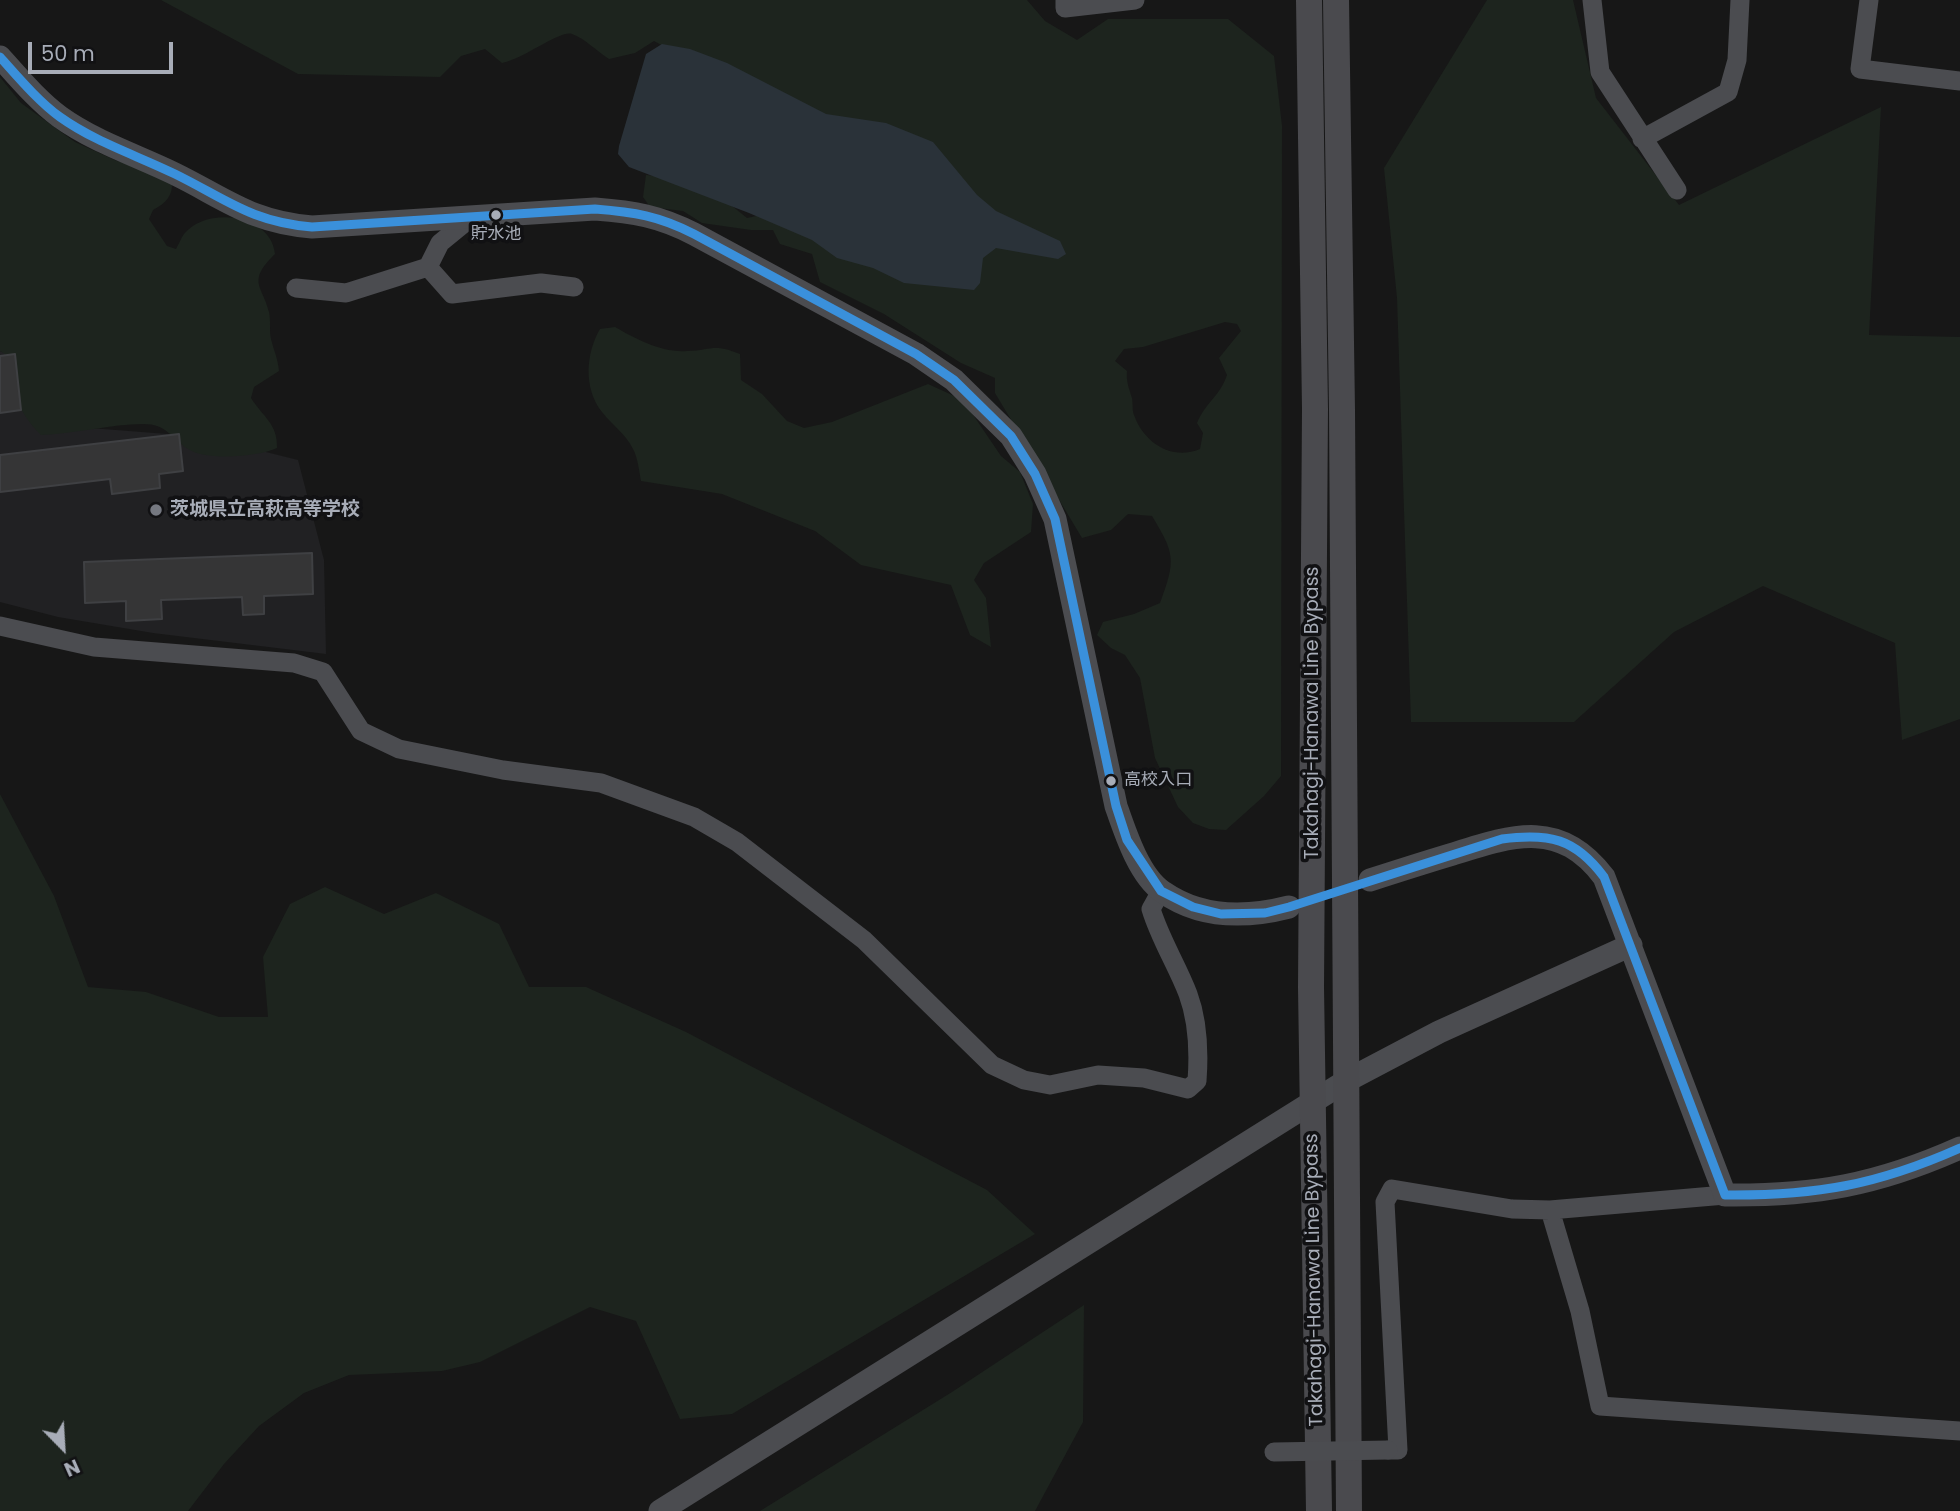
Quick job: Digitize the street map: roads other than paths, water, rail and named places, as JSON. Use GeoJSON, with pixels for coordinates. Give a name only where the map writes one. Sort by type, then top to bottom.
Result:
{"type":"FeatureCollection","features":[{"type":"Feature","properties":{"kind":"main road","name":"Takahagi-Hanawa Line Bypass"},"geometry":{"type":"LineString","coordinates":[[1309,0],[1326,136],[1342,410],[1349,1511]]}},
{"type":"Feature","properties":{"kind":"main road","name":"Takahagi-Hanawa Line Bypass"},"geometry":{"type":"LineString","coordinates":[[1319,1511],[1312,1103],[1315,410],[1326,136],[1336,0]]}},
{"type":"Feature","properties":{"kind":"street"},"geometry":{"type":"LineString","coordinates":[[1065,0],[1065,8],[1135,0]]}},
{"type":"Feature","properties":{"kind":"street"},"geometry":{"type":"LineString","coordinates":[[1592,0],[1600,72],[1676,190]]}},
{"type":"Feature","properties":{"kind":"street"},"geometry":{"type":"LineString","coordinates":[[1642,139],[1728,92],[1737,60],[1740,0]]}},
{"type":"Feature","properties":{"kind":"street"},"geometry":{"type":"LineString","coordinates":[[1869,0],[1860,69],[1960,81]]}},
{"type":"Feature","properties":{"kind":"street"},"geometry":{"type":"LineString","coordinates":[[0,57],[59,116],[95,138],[176,175],[232,207],[278,225],[312,227],[595,209],[663,219],[916,354],[954,380],[985,408],[1011,436],[1035,474],[1055,519],[1116,806],[1128,841],[1161,891],[1193,906],[1221,914],[1265,913],[1289,907]]}},
{"type":"Feature","properties":{"kind":"street"},"geometry":{"type":"LineString","coordinates":[[296,288],[346,293],[428,267],[440,243],[473,216]]}},
{"type":"Feature","properties":{"kind":"street"},"geometry":{"type":"LineString","coordinates":[[428,267],[452,294],[541,283],[574,287]]}},
{"type":"Feature","properties":{"kind":"street"},"geometry":{"type":"LineString","coordinates":[[0,625],[94,647],[294,663],[323,672],[361,731],[399,749],[503,770],[601,783],[694,817],[737,842],[864,940],[992,1065],[1024,1080],[1050,1085],[1098,1075],[1144,1078],[1188,1089],[1197,1082],[1195,1020],[1188,994],[1164,947],[1151,909],[1161,891]]}},
{"type":"Feature","properties":{"kind":"street"},"geometry":{"type":"LineString","coordinates":[[1370,880],[1502,839],[1530,835],[1550,838],[1578,850],[1604,877],[1725,1195]]}},
{"type":"Feature","properties":{"kind":"street"},"geometry":{"type":"LineString","coordinates":[[660,1511],[1346,1081],[1438,1032],[1631,946]]}},
{"type":"Feature","properties":{"kind":"street"},"geometry":{"type":"LineString","coordinates":[[1271,1451],[1398,1450],[1385,1202],[1392,1189],[1418,1191],[1466,1204],[1550,1210],[1725,1195],[1788,1195],[1890,1177],[1960,1148]]}},
{"type":"Feature","properties":{"kind":"street"},"geometry":{"type":"LineString","coordinates":[[1550,1210],[1580,1311],[1600,1406],[1960,1431]]}},
{"type":"Feature","properties":{"kind":"place","name":"貯水池"},"geometry":{"type":"Point","coordinates":[496,215]}},
{"type":"Feature","properties":{"kind":"place","name":"茨城県立高萩高等学校"},"geometry":{"type":"Point","coordinates":[156,510]}},
{"type":"Feature","properties":{"kind":"place","name":"高校入口"},"geometry":{"type":"Point","coordinates":[1111,781]}}]}
